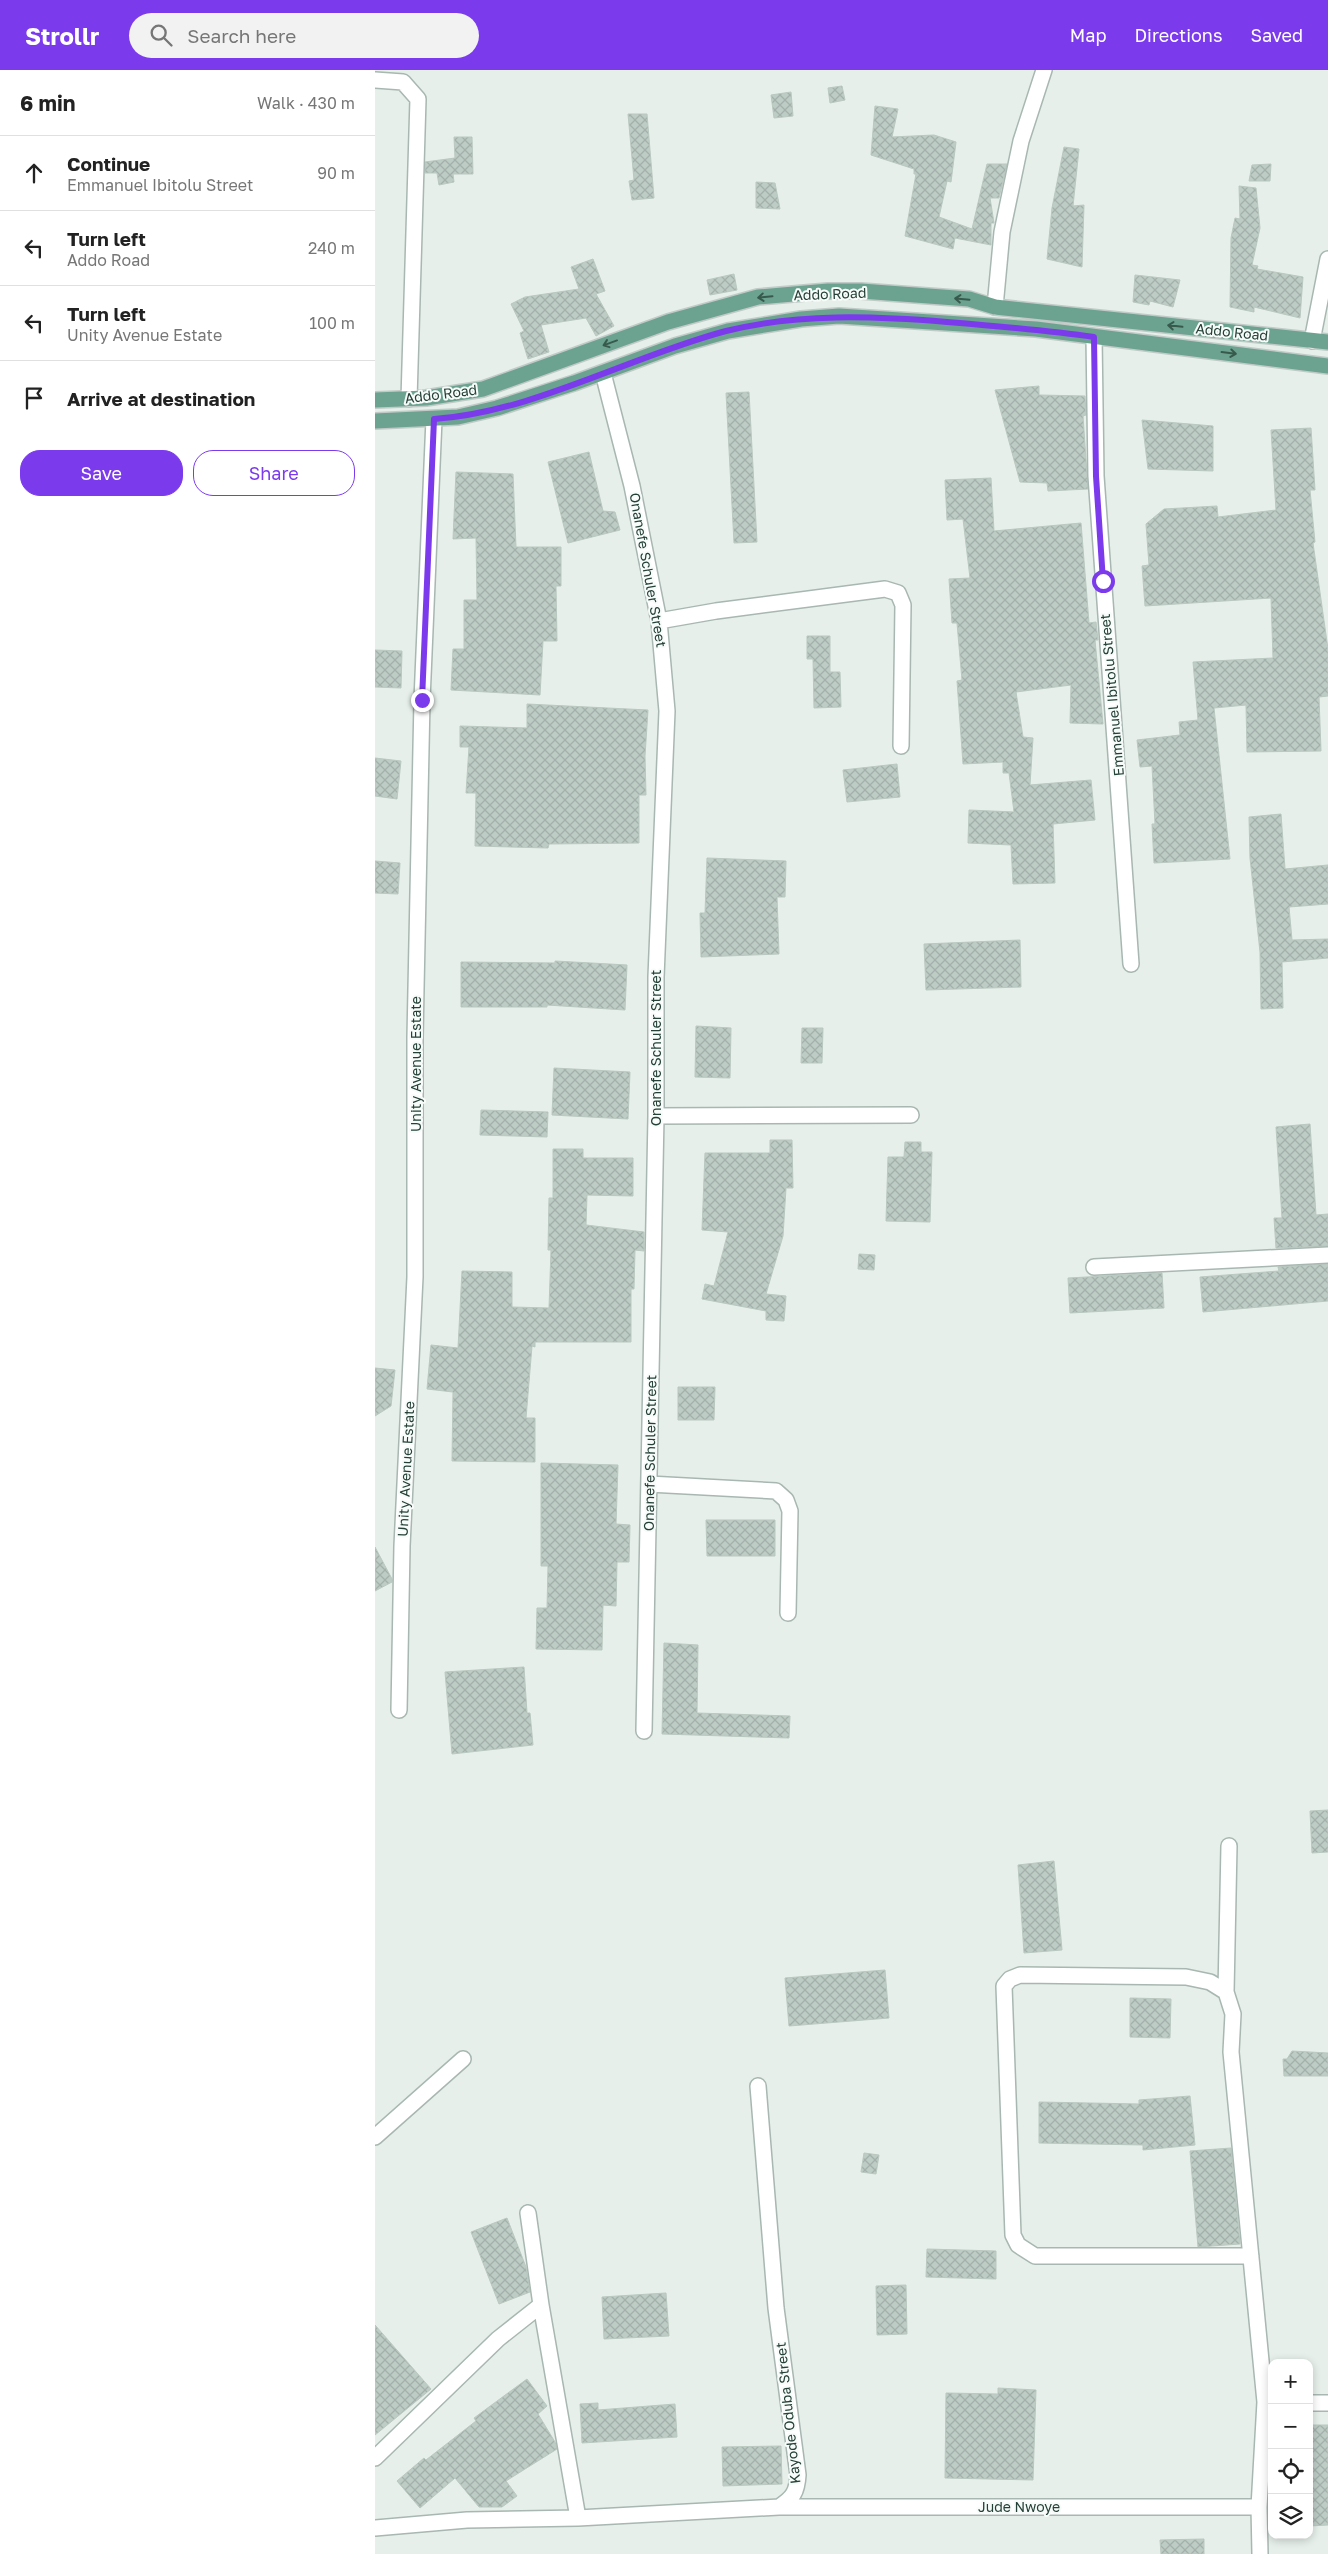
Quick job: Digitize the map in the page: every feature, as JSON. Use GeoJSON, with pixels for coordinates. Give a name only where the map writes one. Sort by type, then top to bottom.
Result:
{"type":"FeatureCollection","features":[{"type":"Feature","properties":{"kind":"main road","name":"Addo Road"},"geometry":{"type":"LineString","coordinates":[[375,400],[409,399],[483,389],[668,322],[758,298],[828,291],[861,291],[969,299],[995,307],[1328,342]]}},
{"type":"Feature","properties":{"kind":"main road","name":"Addo Road"},"geometry":{"type":"LineString","coordinates":[[375,421],[458,417],[497,408],[603,373],[675,346],[728,331],[801,319],[839,316],[1027,328],[1328,366]]}},
{"type":"Feature","properties":{"kind":"street"},"geometry":{"type":"LineString","coordinates":[[995,307],[1002,232],[1021,141],[1045,70]]}},
{"type":"Feature","properties":{"kind":"street"},"geometry":{"type":"LineString","coordinates":[[375,80],[403,82],[418,99],[409,399]]}},
{"type":"Feature","properties":{"kind":"street"},"geometry":{"type":"LineString","coordinates":[[1312,341],[1328,259]]}},
{"type":"Feature","properties":{"kind":"street","name":"Emmanuel Ibitolu Street"},"geometry":{"type":"LineString","coordinates":[[1094,337],[1097,495],[1131,964]]}},
{"type":"Feature","properties":{"kind":"street","name":"Onanefe Schuler Street"},"geometry":{"type":"LineString","coordinates":[[603,373],[632,486],[659,621],[667,711],[663,762],[664,814],[656,977],[656,1116],[644,1731]]}},
{"type":"Feature","properties":{"kind":"street","name":"Unity Avenue Estate"},"geometry":{"type":"LineString","coordinates":[[399,1710],[402,1546],[416,1267],[415,1037],[422,700],[434,419]]}},
{"type":"Feature","properties":{"kind":"street"},"geometry":{"type":"LineString","coordinates":[[659,621],[717,611],[885,589],[898,593],[903,605],[901,746]]}},
{"type":"Feature","properties":{"kind":"street"},"geometry":{"type":"LineString","coordinates":[[656,1116],[911,1115]]}},
{"type":"Feature","properties":{"kind":"street"},"geometry":{"type":"LineString","coordinates":[[1094,1267],[1328,1255]]}},
{"type":"Feature","properties":{"kind":"street"},"geometry":{"type":"LineString","coordinates":[[649,1484],[776,1491],[786,1500],[789,1511],[788,1613]]}},
{"type":"Feature","properties":{"kind":"street"},"geometry":{"type":"LineString","coordinates":[[1229,1846],[1226,1992],[1233,2014],[1231,2052],[1251,2256],[1268,2402],[1259,2507],[1260,2554]]}},
{"type":"Feature","properties":{"kind":"street"},"geometry":{"type":"LineString","coordinates":[[1226,1992],[1210,1982],[1186,1976],[1019,1975],[1010,1978],[1005,1986],[1013,2235],[1018,2245],[1035,2256],[1251,2256]]}},
{"type":"Feature","properties":{"kind":"street"},"geometry":{"type":"LineString","coordinates":[[375,2137],[463,2059]]}},
{"type":"Feature","properties":{"kind":"street","name":"Kayode Oduba Street"},"geometry":{"type":"LineString","coordinates":[[758,2086],[776,2308],[798,2475],[797,2491],[779,2507]]}},
{"type":"Feature","properties":{"kind":"street"},"geometry":{"type":"LineString","coordinates":[[528,2213],[541,2305],[578,2518]]}},
{"type":"Feature","properties":{"kind":"street"},"geometry":{"type":"LineString","coordinates":[[375,2458],[498,2339],[541,2305]]}},
{"type":"Feature","properties":{"kind":"street"},"geometry":{"type":"LineString","coordinates":[[1313,2403],[1328,2403]]}},
{"type":"Feature","properties":{"kind":"street"},"geometry":{"type":"LineString","coordinates":[[375,2528],[467,2520],[578,2518],[779,2507]]}},
{"type":"Feature","properties":{"kind":"street","name":"Jude Nwoye"},"geometry":{"type":"LineString","coordinates":[[779,2507],[1259,2507]]}},
{"type":"Feature","properties":{"kind":"building"},"geometry":{"type":"Polygon","coordinates":[[[842,86],[845,100],[830,103],[828,88],[842,86]]]}},
{"type":"Feature","properties":{"kind":"building"},"geometry":{"type":"Polygon","coordinates":[[[791,92],[793,116],[774,118],[771,95],[791,92]]]}},
{"type":"Feature","properties":{"kind":"building"},"geometry":{"type":"Polygon","coordinates":[[[875,106],[898,109],[892,137],[934,135],[956,142],[951,182],[947,181],[939,217],[972,229],[987,164],[1007,164],[999,198],[990,198],[994,223],[991,223],[991,245],[955,238],[953,249],[905,236],[916,174],[914,174],[914,169],[871,155],[875,106]]]}},
{"type":"Feature","properties":{"kind":"building"},"geometry":{"type":"Polygon","coordinates":[[[628,114],[647,114],[654,198],[632,200],[629,181],[634,180],[628,114]]]}},
{"type":"Feature","properties":{"kind":"building"},"geometry":{"type":"Polygon","coordinates":[[[454,137],[472,137],[473,174],[453,174],[454,182],[439,185],[437,173],[425,173],[425,162],[455,158],[454,137]]]}},
{"type":"Feature","properties":{"kind":"building"},"geometry":{"type":"Polygon","coordinates":[[[1064,147],[1079,149],[1073,206],[1084,205],[1082,267],[1047,259],[1052,208],[1064,147]]]}},
{"type":"Feature","properties":{"kind":"building"},"geometry":{"type":"Polygon","coordinates":[[[1271,164],[1270,181],[1249,181],[1252,165],[1271,164]]]}},
{"type":"Feature","properties":{"kind":"building"},"geometry":{"type":"Polygon","coordinates":[[[756,182],[775,183],[780,209],[756,208],[756,182]]]}},
{"type":"Feature","properties":{"kind":"building"},"geometry":{"type":"Polygon","coordinates":[[[1239,186],[1256,188],[1260,228],[1252,265],[1258,266],[1257,269],[1303,277],[1300,318],[1254,307],[1254,312],[1230,307],[1231,238],[1235,218],[1240,219],[1239,186]]]}},
{"type":"Feature","properties":{"kind":"building"},"geometry":{"type":"Polygon","coordinates":[[[593,259],[605,291],[596,294],[614,326],[596,336],[586,318],[541,325],[549,352],[528,359],[520,333],[524,331],[511,304],[525,297],[579,289],[571,267],[593,259]]]}},
{"type":"Feature","properties":{"kind":"building"},"geometry":{"type":"Polygon","coordinates":[[[734,274],[737,290],[710,295],[707,280],[734,274]]]}},
{"type":"Feature","properties":{"kind":"building"},"geometry":{"type":"Polygon","coordinates":[[[1135,275],[1180,280],[1173,307],[1150,301],[1149,305],[1133,302],[1135,275]]]}},
{"type":"Feature","properties":{"kind":"building"},"geometry":{"type":"Polygon","coordinates":[[[1039,386],[1039,395],[1085,396],[1086,415],[1083,416],[1088,489],[1048,491],[1047,483],[1020,482],[995,390],[1039,386]]]}},
{"type":"Feature","properties":{"kind":"building"},"geometry":{"type":"Polygon","coordinates":[[[749,392],[757,542],[734,543],[726,393],[749,392]]]}},
{"type":"Feature","properties":{"kind":"building"},"geometry":{"type":"Polygon","coordinates":[[[1142,420],[1213,426],[1213,471],[1148,469],[1142,420]]]}},
{"type":"Feature","properties":{"kind":"building"},"geometry":{"type":"Polygon","coordinates":[[[1311,428],[1315,490],[1310,490],[1315,542],[1313,543],[1328,649],[1328,696],[1319,697],[1321,751],[1247,752],[1246,705],[1214,708],[1230,859],[1154,863],[1152,824],[1155,824],[1152,766],[1140,767],[1137,740],[1180,735],[1179,722],[1198,720],[1193,662],[1273,658],[1271,598],[1145,606],[1142,566],[1149,565],[1146,524],[1164,509],[1217,506],[1218,517],[1276,510],[1271,430],[1311,428]]]}},
{"type":"Feature","properties":{"kind":"building"},"geometry":{"type":"Polygon","coordinates":[[[589,452],[603,511],[615,512],[620,530],[568,543],[548,462],[589,452]]]}},
{"type":"Feature","properties":{"kind":"building"},"geometry":{"type":"Polygon","coordinates":[[[456,472],[513,474],[516,547],[561,547],[561,586],[556,586],[557,641],[543,641],[540,695],[451,690],[453,649],[464,649],[464,600],[477,600],[476,538],[453,539],[456,472]]]}},
{"type":"Feature","properties":{"kind":"building"},"geometry":{"type":"Polygon","coordinates":[[[991,478],[994,531],[1081,523],[1089,623],[1096,622],[1098,640],[1095,640],[1103,724],[1070,723],[1071,685],[1016,692],[1023,737],[1033,738],[1030,785],[1091,780],[1095,820],[1053,824],[1055,883],[1013,884],[1011,845],[968,843],[969,810],[1014,812],[1009,773],[1003,773],[1003,762],[963,764],[957,681],[962,680],[957,623],[952,623],[949,579],[970,578],[963,519],[947,520],[945,480],[991,478]]]}},
{"type":"Feature","properties":{"kind":"building"},"geometry":{"type":"Polygon","coordinates":[[[807,636],[830,636],[830,672],[840,672],[841,707],[814,708],[813,659],[807,659],[807,636]]]}},
{"type":"Feature","properties":{"kind":"building"},"geometry":{"type":"Polygon","coordinates":[[[375,650],[402,651],[401,688],[375,687],[375,650]]]}},
{"type":"Feature","properties":{"kind":"building"},"geometry":{"type":"Polygon","coordinates":[[[527,704],[648,710],[645,756],[646,795],[639,795],[639,843],[549,844],[548,848],[475,846],[476,793],[466,793],[469,747],[460,747],[460,726],[527,728],[527,704]]]}},
{"type":"Feature","properties":{"kind":"building"},"geometry":{"type":"Polygon","coordinates":[[[375,758],[401,761],[397,799],[375,796],[375,758]]]}},
{"type":"Feature","properties":{"kind":"building"},"geometry":{"type":"Polygon","coordinates":[[[897,764],[900,797],[847,802],[843,770],[897,764]]]}},
{"type":"Feature","properties":{"kind":"building"},"geometry":{"type":"Polygon","coordinates":[[[1281,814],[1285,869],[1328,865],[1328,904],[1289,907],[1292,940],[1328,939],[1328,958],[1282,962],[1283,1008],[1261,1009],[1260,952],[1250,858],[1249,817],[1281,814]]]}},
{"type":"Feature","properties":{"kind":"building"},"geometry":{"type":"Polygon","coordinates":[[[707,858],[786,861],[785,897],[777,897],[779,954],[701,957],[700,913],[705,913],[707,858]]]}},
{"type":"Feature","properties":{"kind":"building"},"geometry":{"type":"Polygon","coordinates":[[[375,861],[400,863],[398,894],[375,893],[375,861]]]}},
{"type":"Feature","properties":{"kind":"building"},"geometry":{"type":"Polygon","coordinates":[[[1020,940],[1021,987],[926,990],[924,944],[1020,940]]]}},
{"type":"Feature","properties":{"kind":"building"},"geometry":{"type":"Polygon","coordinates":[[[555,961],[627,965],[625,1010],[547,1005],[547,1007],[461,1007],[461,962],[555,963],[555,961]]]}},
{"type":"Feature","properties":{"kind":"building"},"geometry":{"type":"Polygon","coordinates":[[[696,1026],[731,1028],[730,1078],[695,1077],[696,1026]]]}},
{"type":"Feature","properties":{"kind":"building"},"geometry":{"type":"Polygon","coordinates":[[[802,1028],[823,1028],[822,1063],[801,1063],[802,1028]]]}},
{"type":"Feature","properties":{"kind":"building"},"geometry":{"type":"Polygon","coordinates":[[[554,1068],[630,1072],[628,1119],[552,1115],[554,1068]]]}},
{"type":"Feature","properties":{"kind":"building"},"geometry":{"type":"Polygon","coordinates":[[[481,1110],[548,1112],[547,1137],[480,1135],[481,1110]]]}},
{"type":"Feature","properties":{"kind":"building"},"geometry":{"type":"Polygon","coordinates":[[[1310,1124],[1316,1215],[1328,1214],[1328,1246],[1276,1248],[1274,1218],[1282,1218],[1276,1127],[1310,1124]]]}},
{"type":"Feature","properties":{"kind":"building"},"geometry":{"type":"Polygon","coordinates":[[[770,1140],[792,1140],[793,1188],[786,1188],[783,1236],[766,1294],[786,1296],[784,1321],[766,1320],[766,1311],[702,1299],[705,1284],[714,1286],[728,1232],[702,1230],[705,1153],[770,1153],[770,1140]]]}},
{"type":"Feature","properties":{"kind":"building"},"geometry":{"type":"Polygon","coordinates":[[[905,1142],[921,1142],[921,1152],[932,1152],[930,1222],[886,1221],[888,1157],[904,1157],[905,1142]]]}},
{"type":"Feature","properties":{"kind":"building"},"geometry":{"type":"Polygon","coordinates":[[[553,1149],[583,1149],[583,1158],[633,1158],[633,1196],[587,1195],[586,1225],[644,1232],[644,1251],[635,1250],[634,1289],[631,1289],[631,1342],[535,1342],[535,1347],[532,1346],[526,1418],[535,1418],[535,1462],[452,1461],[453,1392],[427,1389],[431,1345],[458,1348],[462,1271],[512,1272],[512,1307],[549,1308],[551,1250],[548,1250],[549,1198],[553,1198],[553,1149]]]}},
{"type":"Feature","properties":{"kind":"building"},"geometry":{"type":"Polygon","coordinates":[[[859,1254],[875,1255],[874,1270],[858,1269],[859,1254]]]}},
{"type":"Feature","properties":{"kind":"building"},"geometry":{"type":"Polygon","coordinates":[[[1328,1264],[1328,1301],[1203,1312],[1200,1277],[1279,1271],[1278,1267],[1328,1264]]]}},
{"type":"Feature","properties":{"kind":"building"},"geometry":{"type":"Polygon","coordinates":[[[1162,1273],[1164,1308],[1070,1313],[1068,1278],[1162,1273]]]}},
{"type":"Feature","properties":{"kind":"building"},"geometry":{"type":"Polygon","coordinates":[[[375,1368],[395,1370],[391,1406],[375,1416],[375,1368]]]}},
{"type":"Feature","properties":{"kind":"building"},"geometry":{"type":"Polygon","coordinates":[[[678,1387],[715,1387],[714,1420],[678,1420],[678,1387]]]}},
{"type":"Feature","properties":{"kind":"building"},"geometry":{"type":"Polygon","coordinates":[[[541,1463],[618,1465],[616,1524],[630,1525],[629,1562],[617,1562],[616,1606],[603,1605],[602,1650],[536,1649],[537,1608],[547,1608],[548,1566],[541,1566],[541,1463]]]}},
{"type":"Feature","properties":{"kind":"building"},"geometry":{"type":"Polygon","coordinates":[[[706,1520],[775,1520],[775,1556],[707,1556],[706,1520]]]}},
{"type":"Feature","properties":{"kind":"building"},"geometry":{"type":"Polygon","coordinates":[[[375,1547],[392,1582],[375,1591],[375,1547]]]}},
{"type":"Feature","properties":{"kind":"building"},"geometry":{"type":"Polygon","coordinates":[[[664,1643],[698,1645],[697,1713],[790,1716],[789,1738],[662,1734],[664,1643]]]}},
{"type":"Feature","properties":{"kind":"building"},"geometry":{"type":"Polygon","coordinates":[[[524,1667],[527,1713],[530,1713],[533,1745],[452,1754],[445,1672],[524,1667]]]}},
{"type":"Feature","properties":{"kind":"building"},"geometry":{"type":"Polygon","coordinates":[[[1328,1810],[1328,1852],[1312,1853],[1310,1811],[1328,1810]]]}},
{"type":"Feature","properties":{"kind":"building"},"geometry":{"type":"Polygon","coordinates":[[[1054,1861],[1062,1950],[1024,1953],[1018,1865],[1054,1861]]]}},
{"type":"Feature","properties":{"kind":"building"},"geometry":{"type":"Polygon","coordinates":[[[885,1970],[889,2018],[789,2026],[785,1978],[885,1970]]]}},
{"type":"Feature","properties":{"kind":"building"},"geometry":{"type":"Polygon","coordinates":[[[1130,1998],[1171,1999],[1170,2038],[1130,2037],[1130,1998]]]}},
{"type":"Feature","properties":{"kind":"building"},"geometry":{"type":"Polygon","coordinates":[[[1292,2051],[1328,2053],[1328,2076],[1284,2076],[1283,2059],[1287,2059],[1292,2051]]]}},
{"type":"Feature","properties":{"kind":"building"},"geometry":{"type":"Polygon","coordinates":[[[1190,2096],[1195,2145],[1143,2150],[1143,2145],[1039,2143],[1039,2102],[1139,2104],[1139,2100],[1190,2096]]]}},
{"type":"Feature","properties":{"kind":"building"},"geometry":{"type":"Polygon","coordinates":[[[1231,2148],[1240,2244],[1198,2247],[1190,2151],[1231,2148]]]}},
{"type":"Feature","properties":{"kind":"building"},"geometry":{"type":"Polygon","coordinates":[[[864,2153],[879,2155],[876,2174],[861,2172],[864,2153]]]}},
{"type":"Feature","properties":{"kind":"building"},"geometry":{"type":"Polygon","coordinates":[[[507,2218],[526,2267],[530,2292],[499,2304],[471,2232],[507,2218]]]}},
{"type":"Feature","properties":{"kind":"building"},"geometry":{"type":"Polygon","coordinates":[[[927,2249],[996,2251],[996,2279],[926,2277],[927,2249]]]}},
{"type":"Feature","properties":{"kind":"building"},"geometry":{"type":"Polygon","coordinates":[[[906,2285],[907,2334],[877,2335],[876,2286],[906,2285]]]}},
{"type":"Feature","properties":{"kind":"building"},"geometry":{"type":"Polygon","coordinates":[[[666,2293],[669,2336],[604,2339],[602,2297],[666,2293]]]}},
{"type":"Feature","properties":{"kind":"building"},"geometry":{"type":"Polygon","coordinates":[[[375,2325],[431,2389],[375,2435],[375,2325]]]}},
{"type":"Feature","properties":{"kind":"building"},"geometry":{"type":"Polygon","coordinates":[[[527,2379],[547,2406],[538,2414],[555,2442],[557,2449],[506,2481],[517,2496],[502,2507],[479,2507],[455,2478],[420,2508],[397,2481],[424,2458],[426,2460],[476,2421],[474,2418],[527,2379]]]}},
{"type":"Feature","properties":{"kind":"building"},"geometry":{"type":"Polygon","coordinates":[[[998,2388],[1036,2390],[1033,2480],[945,2478],[946,2393],[998,2394],[998,2388]]]}},
{"type":"Feature","properties":{"kind":"building"},"geometry":{"type":"Polygon","coordinates":[[[598,2403],[598,2410],[675,2404],[677,2437],[582,2443],[580,2404],[598,2403]]]}},
{"type":"Feature","properties":{"kind":"building"},"geometry":{"type":"Polygon","coordinates":[[[1313,2425],[1328,2425],[1328,2525],[1313,2526],[1313,2425]]]}},
{"type":"Feature","properties":{"kind":"building"},"geometry":{"type":"Polygon","coordinates":[[[781,2446],[782,2484],[723,2486],[722,2447],[781,2446]]]}},
{"type":"Feature","properties":{"kind":"building"},"geometry":{"type":"Polygon","coordinates":[[[1204,2539],[1204,2554],[1161,2554],[1160,2540],[1204,2539]]]}},
{"type":"Feature","properties":{"kind":"route"},"geometry":{"type":"LineString","coordinates":[[422,700],[434,419],[458,417],[497,408],[574,383],[675,346],[728,331],[769,323],[839,316],[1036,329],[1094,337],[1096,476],[1103,581]]}}]}
